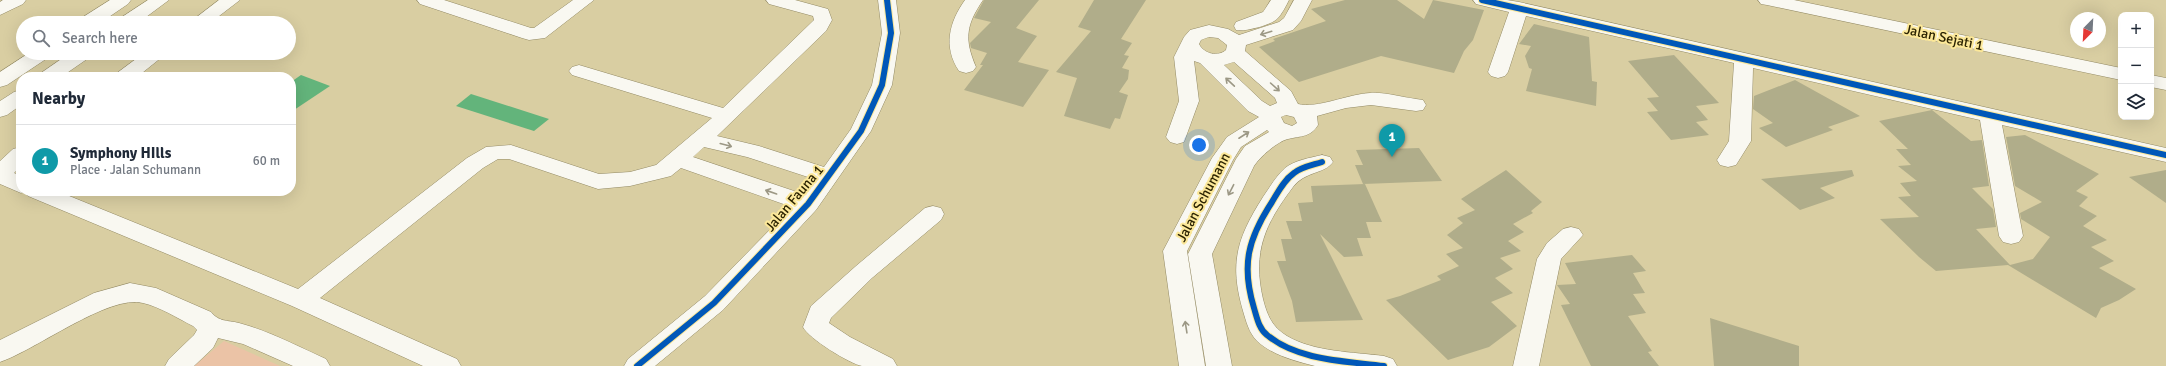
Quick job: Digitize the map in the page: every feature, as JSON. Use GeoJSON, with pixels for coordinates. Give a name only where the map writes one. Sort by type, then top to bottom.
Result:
{"type":"FeatureCollection","features":[{"type":"Feature","properties":{"kind":"street"},"geometry":{"type":"LineString","coordinates":[[0,9],[17,0]]}},
{"type":"Feature","properties":{"kind":"street"},"geometry":{"type":"LineString","coordinates":[[98,16],[122,0]]}},
{"type":"Feature","properties":{"kind":"street"},"geometry":{"type":"LineString","coordinates":[[136,16],[160,0]]}},
{"type":"Feature","properties":{"kind":"street"},"geometry":{"type":"LineString","coordinates":[[208,16],[231,0]]}},
{"type":"Feature","properties":{"kind":"street"},"geometry":{"type":"LineString","coordinates":[[426,0],[528,34],[538,34],[585,0]]}},
{"type":"Feature","properties":{"kind":"street"},"geometry":{"type":"LineString","coordinates":[[301,300],[476,163],[494,152],[511,152],[598,182],[630,179],[663,171],[726,116],[819,27],[823,20],[821,13],[775,0]]}},
{"type":"Feature","properties":{"kind":"street","name":"Jalan Fauna 1"},"geometry":{"type":"LineString","coordinates":[[637,366],[714,302],[808,204],[862,131],[882,85],[891,33],[887,0]]}},
{"type":"Feature","properties":{"kind":"street"},"geometry":{"type":"LineString","coordinates":[[966,67],[959,50],[958,26],[963,14],[974,0]]}},
{"type":"Feature","properties":{"kind":"street"},"geometry":{"type":"LineString","coordinates":[[1206,58],[1225,58],[1231,42],[1270,16],[1280,0]]}},
{"type":"Feature","properties":{"kind":"street"},"geometry":{"type":"LineString","coordinates":[[1231,42],[1278,29],[1292,21],[1303,0]]}},
{"type":"Feature","properties":{"kind":"street"},"geometry":{"type":"LineString","coordinates":[[1482,0],[2166,154]]}},
{"type":"Feature","properties":{"kind":"street","name":"Jalan Sejati 1"},"geometry":{"type":"LineString","coordinates":[[1767,0],[1842,8],[2118,73]]}},
{"type":"Feature","properties":{"kind":"street"},"geometry":{"type":"LineString","coordinates":[[1498,72],[1519,8]]}},
{"type":"Feature","properties":{"kind":"street"},"geometry":{"type":"LineString","coordinates":[[1270,16],[1292,21]]}},
{"type":"Feature","properties":{"kind":"street"},"geometry":{"type":"LineString","coordinates":[[1177,137],[1189,101],[1184,57],[1190,46],[1191,39],[1201,32],[1231,42],[1284,95],[1283,118],[1255,106],[1206,58],[1193,52],[1190,46]]}},
{"type":"Feature","properties":{"kind":"street"},"geometry":{"type":"LineString","coordinates":[[1728,160],[1740,141],[1744,59]]}},
{"type":"Feature","properties":{"kind":"street"},"geometry":{"type":"LineString","coordinates":[[0,82],[32,60]]}},
{"type":"Feature","properties":{"kind":"street"},"geometry":{"type":"LineString","coordinates":[[55,72],[73,60]]}},
{"type":"Feature","properties":{"kind":"street"},"geometry":{"type":"LineString","coordinates":[[131,72],[147,60]]}},
{"type":"Feature","properties":{"kind":"street"},"geometry":{"type":"LineString","coordinates":[[579,71],[726,116]]}},
{"type":"Feature","properties":{"kind":"street"},"geometry":{"type":"LineString","coordinates":[[2154,81],[2166,84]]}},
{"type":"Feature","properties":{"kind":"street"},"geometry":{"type":"LineString","coordinates":[[0,110],[16,99]]}},
{"type":"Feature","properties":{"kind":"street","name":"Jalan Schumann"},"geometry":{"type":"LineString","coordinates":[[1192,366],[1175,251],[1179,240],[1223,158],[1234,142],[1261,124],[1346,102],[1372,99],[1416,105]]}},
{"type":"Feature","properties":{"kind":"street"},"geometry":{"type":"LineString","coordinates":[[1990,115],[2011,236]]}},
{"type":"Feature","properties":{"kind":"street","name":"Jalan Schumann"},"geometry":{"type":"LineString","coordinates":[[1219,366],[1200,254],[1241,171],[1253,151],[1283,118]]}},
{"type":"Feature","properties":{"kind":"street"},"geometry":{"type":"LineString","coordinates":[[700,139],[751,151],[829,176]]}},
{"type":"Feature","properties":{"kind":"street"},"geometry":{"type":"LineString","coordinates":[[16,158],[4,169],[3,177],[16,183]]}},
{"type":"Feature","properties":{"kind":"street"},"geometry":{"type":"LineString","coordinates":[[678,159],[808,204]]}},
{"type":"Feature","properties":{"kind":"street"},"geometry":{"type":"LineString","coordinates":[[1322,162],[1296,171],[1287,180],[1254,228],[1246,264],[1250,294],[1258,321],[1266,335],[1297,351],[1384,366]]}},
{"type":"Feature","properties":{"kind":"street"},"geometry":{"type":"LineString","coordinates":[[48,196],[301,300],[448,366]]}},
{"type":"Feature","properties":{"kind":"street"},"geometry":{"type":"LineString","coordinates":[[884,366],[840,344],[815,327],[820,313],[864,272],[933,214]]}},
{"type":"Feature","properties":{"kind":"street"},"geometry":{"type":"LineString","coordinates":[[1526,366],[1549,259],[1555,249],[1571,235]]}},
{"type":"Feature","properties":{"kind":"street"},"geometry":{"type":"LineString","coordinates":[[0,352],[103,299],[130,292],[147,294],[202,319],[210,328],[229,329],[250,336],[317,366]]}},
{"type":"Feature","properties":{"kind":"street"},"geometry":{"type":"LineString","coordinates":[[178,366],[204,341],[210,328]]}},
{"type":"Feature","properties":{"kind":"shaded area"},"geometry":{"type":"Polygon","coordinates":[[[301,75],[330,86],[296,109],[296,78],[301,75]]]}},
{"type":"Feature","properties":{"kind":"shaded area"},"geometry":{"type":"Polygon","coordinates":[[[471,94],[549,119],[534,131],[456,106],[471,94]]]}},
{"type":"Feature","properties":{"kind":"shaded area"},"geometry":{"type":"Polygon","coordinates":[[[224,341],[280,366],[194,366],[224,341]]]}},
{"type":"Feature","properties":{"kind":"building"},"geometry":{"type":"Polygon","coordinates":[[[984,0],[1039,0],[1016,28],[1037,36],[1018,62],[1049,70],[1023,107],[964,90],[983,65],[980,65],[987,53],[971,48],[970,43],[991,22],[974,18],[984,0]]]}},
{"type":"Feature","properties":{"kind":"building"},"geometry":{"type":"Polygon","coordinates":[[[1094,0],[1146,0],[1121,39],[1132,43],[1124,55],[1129,56],[1122,68],[1129,70],[1128,79],[1119,92],[1128,95],[1120,119],[1115,118],[1110,129],[1064,116],[1077,78],[1056,72],[1091,31],[1078,27],[1094,0]]]}},
{"type":"Feature","properties":{"kind":"building"},"geometry":{"type":"Polygon","coordinates":[[[1345,0],[1397,0],[1424,19],[1433,0],[1484,10],[1473,40],[1464,51],[1454,73],[1381,56],[1299,82],[1259,47],[1275,41],[1273,39],[1326,21],[1311,9],[1345,0]]]}},
{"type":"Feature","properties":{"kind":"building"},"geometry":{"type":"Polygon","coordinates":[[[1534,24],[1589,37],[1592,81],[1597,82],[1596,106],[1526,91],[1532,69],[1529,68],[1525,56],[1531,46],[1519,44],[1534,24]]]}},
{"type":"Feature","properties":{"kind":"building"},"geometry":{"type":"Polygon","coordinates":[[[1674,55],[1719,103],[1696,106],[1708,120],[1696,122],[1709,135],[1671,140],[1647,112],[1658,111],[1647,98],[1659,97],[1628,61],[1674,55]]]}},
{"type":"Feature","properties":{"kind":"building"},"geometry":{"type":"Polygon","coordinates":[[[1795,80],[1860,116],[1828,127],[1833,130],[1786,147],[1759,128],[1773,123],[1753,109],[1754,96],[1795,80]]]}},
{"type":"Feature","properties":{"kind":"building"},"geometry":{"type":"Polygon","coordinates":[[[1932,110],[1971,141],[1982,140],[1989,186],[1972,188],[1993,209],[1996,227],[1976,229],[2010,265],[2033,259],[2050,237],[2021,219],[2020,213],[2042,202],[2015,186],[2006,137],[2025,135],[2099,174],[2076,191],[2088,197],[2079,206],[2097,216],[2083,226],[2107,240],[2091,247],[2114,261],[2099,268],[2136,289],[2119,300],[2101,308],[2096,318],[2008,265],[1936,271],[1919,257],[1880,219],[1919,217],[1898,197],[1911,196],[1900,183],[1917,181],[1898,166],[1911,165],[1896,149],[1908,149],[1879,121],[1932,110]]]}},
{"type":"Feature","properties":{"kind":"building"},"geometry":{"type":"Polygon","coordinates":[[[1419,148],[1442,181],[1363,184],[1355,165],[1363,165],[1356,150],[1419,148]]]}},
{"type":"Feature","properties":{"kind":"building"},"geometry":{"type":"Polygon","coordinates":[[[1506,170],[1542,202],[1531,211],[1533,213],[1513,224],[1524,232],[1508,241],[1521,251],[1500,258],[1513,269],[1495,278],[1513,293],[1491,302],[1517,326],[1489,347],[1448,360],[1386,300],[1441,280],[1437,276],[1459,266],[1446,254],[1463,248],[1447,235],[1463,223],[1457,218],[1475,210],[1461,199],[1506,170]]]}},
{"type":"Feature","properties":{"kind":"building"},"geometry":{"type":"Polygon","coordinates":[[[1852,170],[1854,176],[1820,188],[1835,198],[1800,210],[1761,179],[1852,170]]]}},
{"type":"Feature","properties":{"kind":"building"},"geometry":{"type":"Polygon","coordinates":[[[2166,170],[2166,203],[2129,177],[2166,170]]]}},
{"type":"Feature","properties":{"kind":"building"},"geometry":{"type":"Polygon","coordinates":[[[1365,184],[1382,222],[1366,222],[1371,238],[1357,238],[1363,256],[1344,257],[1320,234],[1363,320],[1296,322],[1292,301],[1277,261],[1286,261],[1281,239],[1292,239],[1286,221],[1302,221],[1298,203],[1313,202],[1311,186],[1365,184]]]}},
{"type":"Feature","properties":{"kind":"building"},"geometry":{"type":"Polygon","coordinates":[[[1632,255],[1646,271],[1633,273],[1645,293],[1633,294],[1646,313],[1628,316],[1652,351],[1648,352],[1659,366],[1591,366],[1561,305],[1570,304],[1557,285],[1576,284],[1565,263],[1632,255]]]}},
{"type":"Feature","properties":{"kind":"building"},"geometry":{"type":"Polygon","coordinates":[[[1710,318],[1799,346],[1799,366],[1714,366],[1710,318]]]}},
{"type":"Feature","properties":{"kind":"cycle path"},"geometry":{"type":"LineString","coordinates":[[637,366],[714,303],[808,204],[861,131],[882,85],[891,33],[887,0]]}},
{"type":"Feature","properties":{"kind":"cycle path"},"geometry":{"type":"LineString","coordinates":[[1482,0],[2166,155]]}},
{"type":"Feature","properties":{"kind":"cycle path"},"geometry":{"type":"LineString","coordinates":[[1322,162],[1296,171],[1292,174],[1286,180],[1257,226],[1252,237],[1247,260],[1248,286],[1252,302],[1261,328],[1267,335],[1278,343],[1322,358],[1384,366]]}},
{"type":"Feature","properties":{"kind":"place","name":"Symphony HIlls"},"geometry":{"type":"Point","coordinates":[1392,157]}}]}
